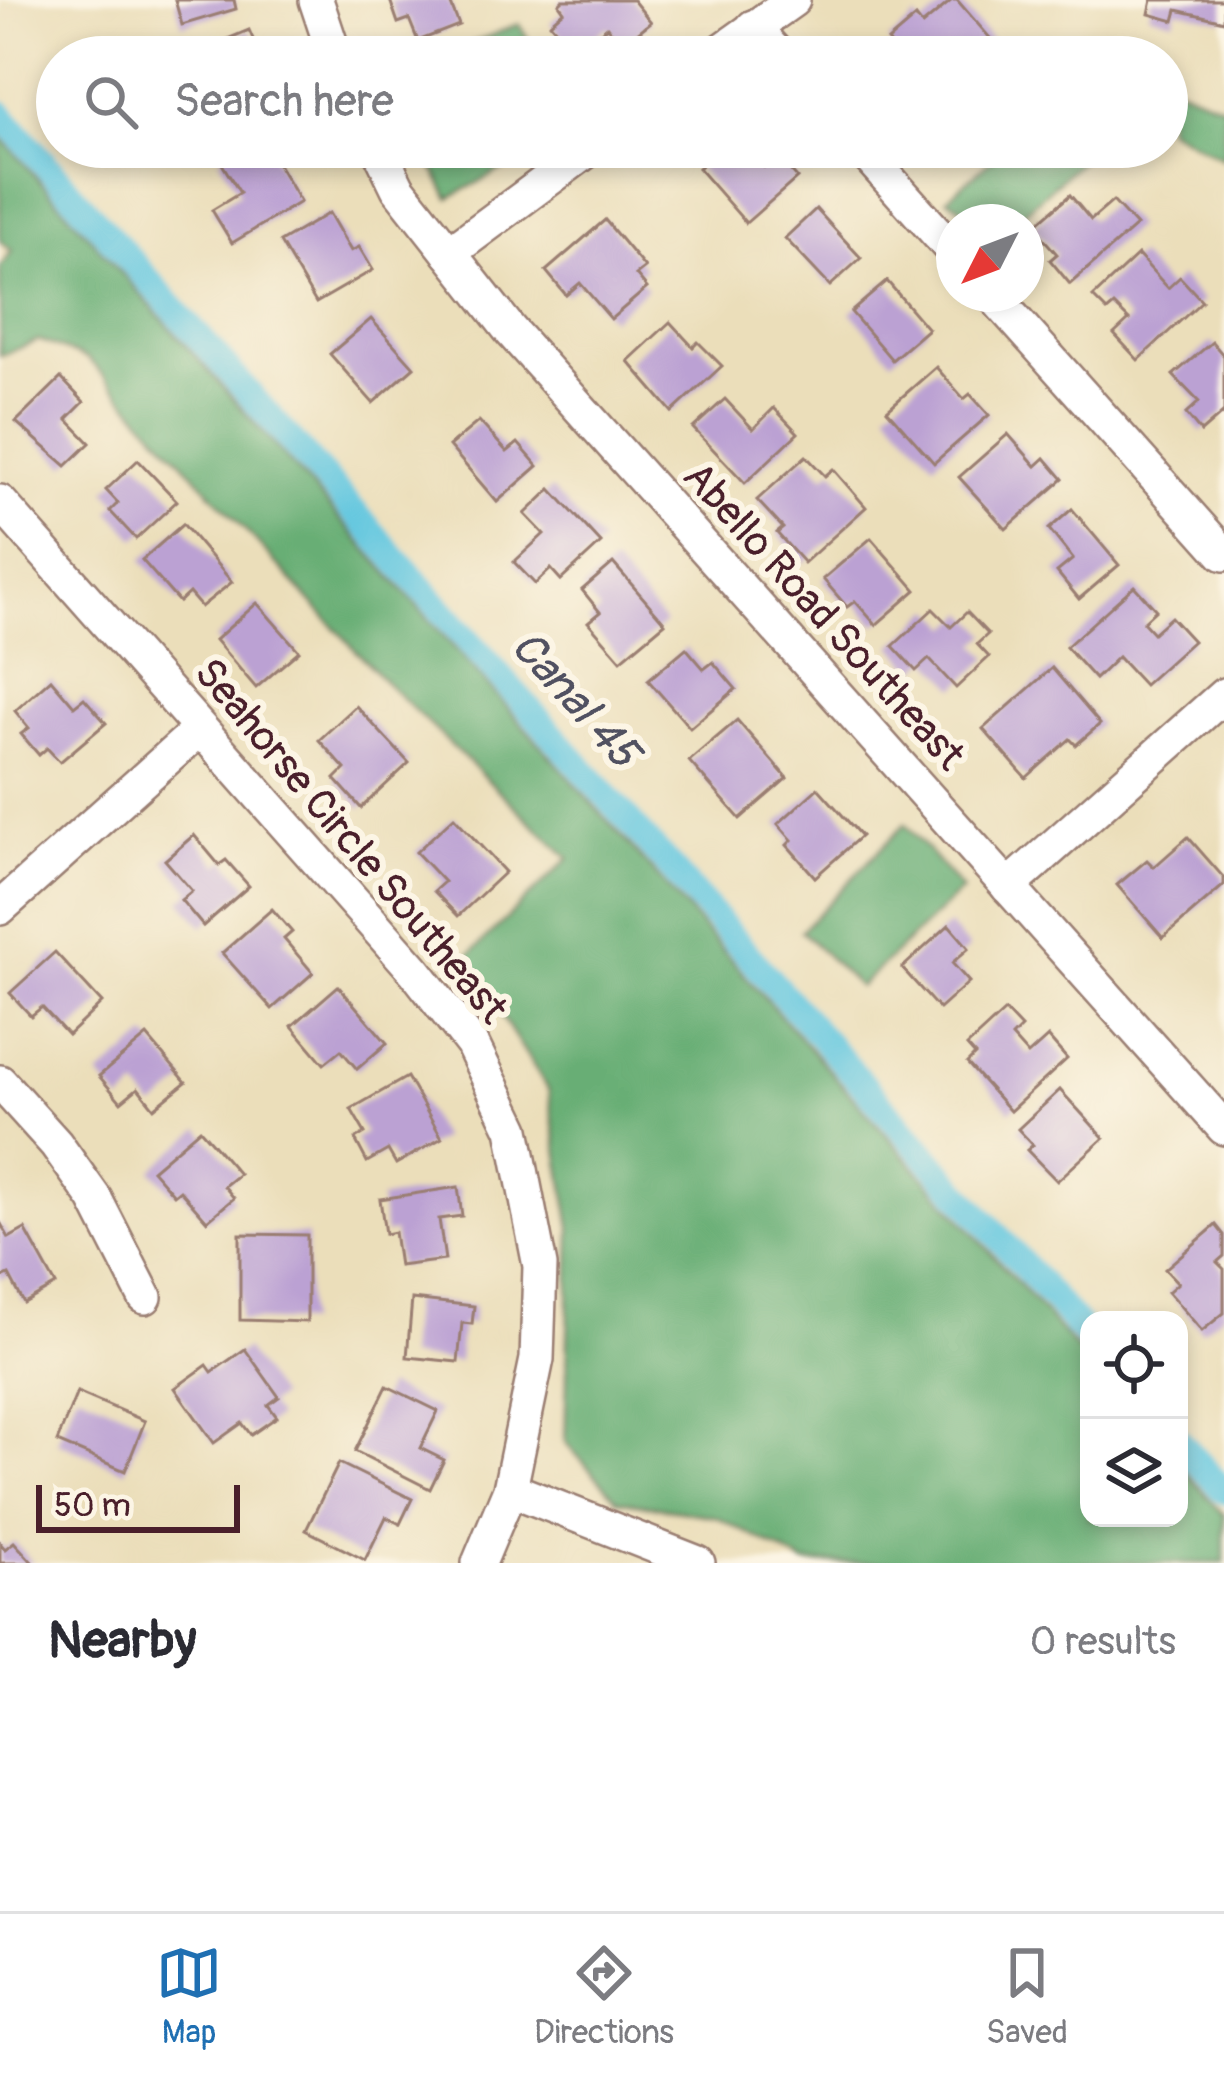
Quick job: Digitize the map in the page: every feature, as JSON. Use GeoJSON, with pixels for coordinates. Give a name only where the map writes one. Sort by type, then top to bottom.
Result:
{"type":"FeatureCollection","features":[{"type":"Feature","properties":{"kind":"street"},"geometry":{"type":"LineString","coordinates":[[316,0],[327,36]]}},
{"type":"Feature","properties":{"kind":"street"},"geometry":{"type":"LineString","coordinates":[[741,36],[794,0]]}},
{"type":"Feature","properties":{"kind":"street"},"geometry":{"type":"LineString","coordinates":[[753,27],[761,36]]}},
{"type":"Feature","properties":{"kind":"street","name":"Abello Road Southeast"},"geometry":{"type":"LineString","coordinates":[[388,168],[398,188],[526,347],[1224,1128]]}},
{"type":"Feature","properties":{"kind":"street"},"geometry":{"type":"LineString","coordinates":[[449,254],[564,168]]}},
{"type":"Feature","properties":{"kind":"street"},"geometry":{"type":"LineString","coordinates":[[879,168],[936,232]]}},
{"type":"Feature","properties":{"kind":"street"},"geometry":{"type":"LineString","coordinates":[[1008,312],[1224,554]]}},
{"type":"Feature","properties":{"kind":"street","name":"Seahorse Circle Southeast"},"geometry":{"type":"LineString","coordinates":[[0,502],[429,989],[472,1044],[513,1129],[540,1266],[537,1359],[510,1490],[479,1563]]}},
{"type":"Feature","properties":{"kind":"street"},"geometry":{"type":"LineString","coordinates":[[1008,887],[1224,694]]}},
{"type":"Feature","properties":{"kind":"street"},"geometry":{"type":"LineString","coordinates":[[0,908],[200,729]]}},
{"type":"Feature","properties":{"kind":"street"},"geometry":{"type":"LineString","coordinates":[[0,1082],[56,1144],[94,1199],[145,1297]]}},
{"type":"Feature","properties":{"kind":"street"},"geometry":{"type":"LineString","coordinates":[[510,1490],[698,1563]]}},
{"type":"Feature","properties":{"kind":"green space"},"geometry":{"type":"Polygon","coordinates":[[[519,24],[526,36],[490,36],[519,24]]]}},
{"type":"Feature","properties":{"kind":"green space"},"geometry":{"type":"Polygon","coordinates":[[[1188,91],[1224,106],[1224,159],[1188,139],[1188,91]]]}},
{"type":"Feature","properties":{"kind":"green space"},"geometry":{"type":"Polygon","coordinates":[[[0,136],[1080,1353],[1080,1527],[1188,1527],[1188,1474],[1224,1515],[1224,1563],[805,1563],[716,1517],[618,1500],[565,1442],[571,1228],[548,1089],[465,959],[569,858],[385,682],[88,359],[39,340],[0,356],[0,267],[12,251],[0,241],[0,136]]]}},
{"type":"Feature","properties":{"kind":"green space"},"geometry":{"type":"Polygon","coordinates":[[[433,168],[505,168],[449,198],[433,168]]]}},
{"type":"Feature","properties":{"kind":"green space"},"geometry":{"type":"Polygon","coordinates":[[[982,168],[1072,168],[1033,204],[956,204],[947,198],[982,168]]]}},
{"type":"Feature","properties":{"kind":"green space"},"geometry":{"type":"Polygon","coordinates":[[[905,824],[962,890],[859,987],[801,931],[905,824]]]}},
{"type":"Feature","properties":{"kind":"building"},"geometry":{"type":"Polygon","coordinates":[[[175,0],[234,0],[236,9],[182,25],[175,0]]]}},
{"type":"Feature","properties":{"kind":"building"},"geometry":{"type":"Polygon","coordinates":[[[390,0],[449,0],[459,25],[431,36],[416,36],[409,19],[398,23],[390,0]]]}},
{"type":"Feature","properties":{"kind":"building"},"geometry":{"type":"Polygon","coordinates":[[[563,0],[633,0],[651,22],[633,36],[614,36],[607,27],[595,36],[561,36],[550,23],[564,11],[559,4],[563,0]]]}},
{"type":"Feature","properties":{"kind":"building"},"geometry":{"type":"Polygon","coordinates":[[[957,0],[988,36],[894,36],[916,17],[922,25],[957,0]]]}},
{"type":"Feature","properties":{"kind":"building"},"geometry":{"type":"Polygon","coordinates":[[[1152,0],[1224,0],[1224,21],[1177,10],[1174,21],[1149,14],[1152,0]]]}},
{"type":"Feature","properties":{"kind":"building"},"geometry":{"type":"Polygon","coordinates":[[[225,168],[280,168],[300,202],[232,243],[212,210],[240,193],[225,168]]]}},
{"type":"Feature","properties":{"kind":"building"},"geometry":{"type":"Polygon","coordinates":[[[698,168],[788,168],[797,178],[746,223],[698,168]]]}},
{"type":"Feature","properties":{"kind":"building"},"geometry":{"type":"Polygon","coordinates":[[[1070,195],[1091,220],[1113,201],[1136,226],[1070,284],[1050,260],[1057,254],[1044,239],[1044,217],[1070,195]]]}},
{"type":"Feature","properties":{"kind":"building"},"geometry":{"type":"Polygon","coordinates":[[[816,209],[861,258],[830,286],[785,238],[816,209]]]}},
{"type":"Feature","properties":{"kind":"building"},"geometry":{"type":"Polygon","coordinates":[[[329,213],[351,251],[359,247],[373,270],[316,303],[280,242],[329,213]]]}},
{"type":"Feature","properties":{"kind":"building"},"geometry":{"type":"Polygon","coordinates":[[[605,220],[645,268],[636,275],[647,288],[611,319],[580,283],[566,295],[546,271],[605,220]]]}},
{"type":"Feature","properties":{"kind":"building"},"geometry":{"type":"Polygon","coordinates":[[[1138,255],[1168,288],[1180,277],[1202,301],[1138,360],[1114,334],[1129,320],[1114,305],[1107,311],[1093,297],[1138,255]]]}},
{"type":"Feature","properties":{"kind":"building"},"geometry":{"type":"Polygon","coordinates":[[[887,281],[928,329],[892,360],[851,312],[887,281]]]}},
{"type":"Feature","properties":{"kind":"building"},"geometry":{"type":"Polygon","coordinates":[[[371,319],[414,367],[373,403],[330,354],[371,319]]]}},
{"type":"Feature","properties":{"kind":"building"},"geometry":{"type":"Polygon","coordinates":[[[670,322],[693,347],[698,342],[722,366],[672,412],[628,361],[670,322]]]}},
{"type":"Feature","properties":{"kind":"building"},"geometry":{"type":"Polygon","coordinates":[[[1212,342],[1224,356],[1224,412],[1201,432],[1186,414],[1199,402],[1173,375],[1212,342]]]}},
{"type":"Feature","properties":{"kind":"building"},"geometry":{"type":"Polygon","coordinates":[[[936,367],[964,399],[970,394],[989,415],[934,463],[887,410],[936,367]]]}},
{"type":"Feature","properties":{"kind":"building"},"geometry":{"type":"Polygon","coordinates":[[[61,378],[84,402],[67,419],[90,443],[66,466],[16,422],[61,378]]]}},
{"type":"Feature","properties":{"kind":"building"},"geometry":{"type":"Polygon","coordinates":[[[725,399],[753,429],[774,408],[798,433],[745,483],[693,428],[725,399]]]}},
{"type":"Feature","properties":{"kind":"building"},"geometry":{"type":"Polygon","coordinates":[[[479,421],[507,452],[518,443],[538,466],[497,502],[449,446],[479,421]]]}},
{"type":"Feature","properties":{"kind":"building"},"geometry":{"type":"Polygon","coordinates":[[[1008,434],[1036,466],[1045,458],[1063,479],[1006,529],[959,477],[1008,434]]]}},
{"type":"Feature","properties":{"kind":"building"},"geometry":{"type":"Polygon","coordinates":[[[806,456],[825,476],[833,469],[866,507],[804,563],[777,533],[783,528],[757,500],[806,456]]]}},
{"type":"Feature","properties":{"kind":"building"},"geometry":{"type":"Polygon","coordinates":[[[138,460],[177,501],[136,539],[110,511],[118,503],[106,490],[138,460]]]}},
{"type":"Feature","properties":{"kind":"building"},"geometry":{"type":"Polygon","coordinates":[[[551,489],[601,543],[561,580],[551,569],[535,584],[514,562],[544,534],[525,514],[551,489]]]}},
{"type":"Feature","properties":{"kind":"building"},"geometry":{"type":"Polygon","coordinates":[[[1072,509],[1119,565],[1079,599],[1057,572],[1073,559],[1049,529],[1072,509]]]}},
{"type":"Feature","properties":{"kind":"building"},"geometry":{"type":"Polygon","coordinates":[[[183,524],[232,582],[201,607],[189,593],[179,602],[142,560],[183,524]]]}},
{"type":"Feature","properties":{"kind":"building"},"geometry":{"type":"Polygon","coordinates":[[[871,538],[916,590],[876,625],[855,601],[847,607],[823,579],[871,538]]]}},
{"type":"Feature","properties":{"kind":"building"},"geometry":{"type":"Polygon","coordinates":[[[613,563],[665,623],[621,660],[588,622],[600,612],[582,590],[613,563]]]}},
{"type":"Feature","properties":{"kind":"building"},"geometry":{"type":"Polygon","coordinates":[[[1134,586],[1156,610],[1143,622],[1153,633],[1171,617],[1193,641],[1144,685],[1118,657],[1095,679],[1066,647],[1134,586]]]}},
{"type":"Feature","properties":{"kind":"building"},"geometry":{"type":"Polygon","coordinates":[[[257,603],[299,651],[256,688],[215,640],[257,603]]]}},
{"type":"Feature","properties":{"kind":"building"},"geometry":{"type":"Polygon","coordinates":[[[933,609],[951,627],[967,612],[988,634],[977,644],[989,657],[956,688],[929,659],[916,671],[893,646],[933,609]]]}},
{"type":"Feature","properties":{"kind":"building"},"geometry":{"type":"Polygon","coordinates":[[[686,648],[704,669],[713,662],[736,689],[690,728],[648,680],[686,648]]]}},
{"type":"Feature","properties":{"kind":"building"},"geometry":{"type":"Polygon","coordinates":[[[1052,668],[1100,724],[1076,745],[1070,739],[1026,778],[983,729],[1052,668]]]}},
{"type":"Feature","properties":{"kind":"building"},"geometry":{"type":"Polygon","coordinates":[[[51,679],[74,706],[84,698],[106,723],[60,762],[47,748],[39,755],[21,734],[29,728],[15,711],[51,679]]]}},
{"type":"Feature","properties":{"kind":"building"},"geometry":{"type":"Polygon","coordinates":[[[356,706],[409,763],[361,808],[335,779],[345,769],[319,740],[356,706]]]}},
{"type":"Feature","properties":{"kind":"building"},"geometry":{"type":"Polygon","coordinates":[[[737,720],[787,778],[740,819],[689,761],[737,720]]]}},
{"type":"Feature","properties":{"kind":"building"},"geometry":{"type":"Polygon","coordinates":[[[818,788],[861,836],[815,877],[787,845],[792,840],[778,824],[818,788]]]}},
{"type":"Feature","properties":{"kind":"building"},"geometry":{"type":"Polygon","coordinates":[[[454,817],[505,872],[458,916],[434,891],[444,882],[416,852],[454,817]]]}},
{"type":"Feature","properties":{"kind":"building"},"geometry":{"type":"Polygon","coordinates":[[[194,835],[219,865],[226,860],[249,886],[203,926],[181,900],[192,891],[165,860],[194,835]]]}},
{"type":"Feature","properties":{"kind":"building"},"geometry":{"type":"Polygon","coordinates":[[[1188,837],[1224,878],[1224,885],[1163,938],[1117,885],[1147,860],[1154,867],[1188,837]]]}},
{"type":"Feature","properties":{"kind":"building"},"geometry":{"type":"Polygon","coordinates":[[[272,909],[292,932],[284,939],[313,973],[272,1009],[222,953],[272,909]]]}},
{"type":"Feature","properties":{"kind":"building"},"geometry":{"type":"Polygon","coordinates":[[[949,925],[969,948],[952,963],[969,982],[939,1009],[902,968],[949,925]]]}},
{"type":"Feature","properties":{"kind":"building"},"geometry":{"type":"Polygon","coordinates":[[[55,952],[102,1003],[68,1035],[42,1007],[31,1016],[10,993],[55,952]]]}},
{"type":"Feature","properties":{"kind":"building"},"geometry":{"type":"Polygon","coordinates":[[[338,986],[387,1043],[357,1069],[341,1050],[324,1064],[292,1026],[338,986]]]}},
{"type":"Feature","properties":{"kind":"building"},"geometry":{"type":"Polygon","coordinates":[[[1005,1011],[1021,1028],[1012,1037],[1028,1055],[1048,1037],[1067,1059],[1010,1111],[967,1063],[975,1055],[967,1046],[1005,1011]]]}},
{"type":"Feature","properties":{"kind":"building"},"geometry":{"type":"Polygon","coordinates":[[[147,1036],[186,1082],[154,1108],[138,1088],[121,1102],[99,1076],[147,1036]]]}},
{"type":"Feature","properties":{"kind":"building"},"geometry":{"type":"Polygon","coordinates":[[[407,1077],[442,1138],[396,1164],[388,1150],[367,1162],[355,1139],[365,1133],[351,1109],[407,1077]]]}},
{"type":"Feature","properties":{"kind":"building"},"geometry":{"type":"Polygon","coordinates":[[[1060,1090],[1104,1138],[1057,1181],[1027,1150],[1033,1145],[1018,1129],[1060,1090]]]}},
{"type":"Feature","properties":{"kind":"building"},"geometry":{"type":"Polygon","coordinates":[[[200,1129],[239,1174],[224,1186],[234,1198],[207,1221],[180,1190],[174,1195],[152,1170],[200,1129]]]}},
{"type":"Feature","properties":{"kind":"building"},"geometry":{"type":"Polygon","coordinates":[[[458,1187],[462,1216],[439,1219],[445,1260],[399,1266],[394,1232],[385,1234],[380,1199],[458,1187]]]}},
{"type":"Feature","properties":{"kind":"building"},"geometry":{"type":"Polygon","coordinates":[[[0,1222],[9,1238],[25,1229],[56,1285],[24,1303],[9,1275],[0,1279],[0,1222]]]}},
{"type":"Feature","properties":{"kind":"building"},"geometry":{"type":"Polygon","coordinates":[[[1216,1225],[1224,1235],[1224,1256],[1217,1262],[1224,1269],[1224,1313],[1202,1331],[1168,1292],[1178,1283],[1165,1269],[1216,1225]]]}},
{"type":"Feature","properties":{"kind":"building"},"geometry":{"type":"Polygon","coordinates":[[[240,1234],[307,1235],[307,1322],[240,1320],[240,1234]]]}},
{"type":"Feature","properties":{"kind":"building"},"geometry":{"type":"Polygon","coordinates":[[[412,1299],[474,1306],[472,1324],[462,1323],[458,1362],[407,1357],[412,1299]]]}},
{"type":"Feature","properties":{"kind":"building"},"geometry":{"type":"Polygon","coordinates":[[[245,1349],[279,1397],[268,1405],[277,1417],[251,1435],[242,1423],[214,1443],[175,1388],[207,1365],[212,1372],[245,1349]]]}},
{"type":"Feature","properties":{"kind":"building"},"geometry":{"type":"Polygon","coordinates":[[[387,1386],[438,1411],[420,1448],[444,1460],[430,1489],[355,1451],[387,1386]]]}},
{"type":"Feature","properties":{"kind":"building"},"geometry":{"type":"Polygon","coordinates":[[[77,1392],[145,1421],[125,1471],[57,1442],[77,1392]]]}},
{"type":"Feature","properties":{"kind":"building"},"geometry":{"type":"Polygon","coordinates":[[[339,1463],[412,1499],[400,1524],[386,1517],[365,1560],[306,1530],[339,1463]]]}},
{"type":"Feature","properties":{"kind":"building"},"geometry":{"type":"Polygon","coordinates":[[[14,1542],[33,1563],[0,1563],[0,1543],[5,1549],[14,1542]]]}},
{"type":"Feature","properties":{"kind":"waterway","name":"Canal 45"},"geometry":{"type":"LineString","coordinates":[[0,113],[36,154]]}},
{"type":"Feature","properties":{"kind":"waterway","name":"Canal 45"},"geometry":{"type":"LineString","coordinates":[[49,168],[1080,1329]]}},
{"type":"Feature","properties":{"kind":"waterway","name":"Canal 45"},"geometry":{"type":"LineString","coordinates":[[1188,1451],[1224,1491]]}}]}
